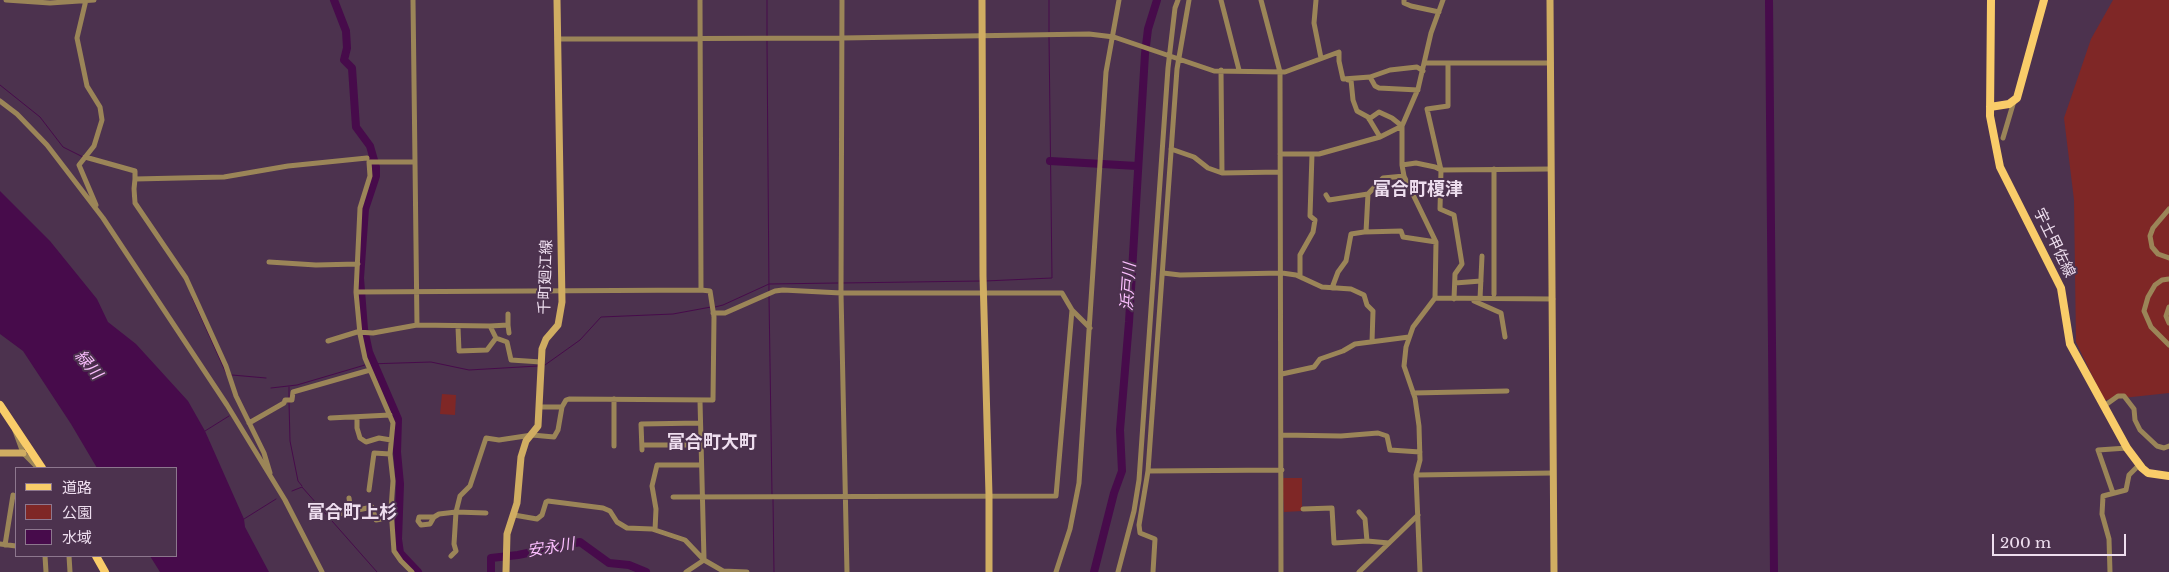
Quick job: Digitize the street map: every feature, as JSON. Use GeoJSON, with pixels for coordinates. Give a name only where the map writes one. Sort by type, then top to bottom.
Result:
{"type":"FeatureCollection","features":[{"type":"Feature","properties":{"kind":"main road","name":"宇土甲佐線"},"geometry":{"type":"LineString","coordinates":[[1991,0],[1990,107],[2000,167],[2060,288],[2070,344],[2127,448],[2139,465]]}},
{"type":"Feature","properties":{"kind":"main road"},"geometry":{"type":"LineString","coordinates":[[1990,107],[2014,101],[2044,0]]}},
{"type":"Feature","properties":{"kind":"main road"},"geometry":{"type":"LineString","coordinates":[[0,404],[39,467]]}},
{"type":"Feature","properties":{"kind":"main road"},"geometry":{"type":"LineString","coordinates":[[2139,465],[2148,473],[2169,476]]}},
{"type":"Feature","properties":{"kind":"main road"},"geometry":{"type":"LineString","coordinates":[[97,557],[105,572]]}},
{"type":"Feature","properties":{"kind":"street"},"geometry":{"type":"LineString","coordinates":[[6,0],[50,2],[94,0]]}},
{"type":"Feature","properties":{"kind":"street"},"geometry":{"type":"LineString","coordinates":[[86,0],[76,38],[87,86],[100,107],[102,120],[94,146],[78,165],[103,218]]}},
{"type":"Feature","properties":{"kind":"street"},"geometry":{"type":"LineString","coordinates":[[413,0],[417,325]]}},
{"type":"Feature","properties":{"kind":"street","name":"千町廻江線"},"geometry":{"type":"LineString","coordinates":[[506,572],[507,534],[514,515],[523,448],[538,426],[542,349],[546,339],[558,325],[561,315],[557,0]]}},
{"type":"Feature","properties":{"kind":"street"},"geometry":{"type":"LineString","coordinates":[[700,0],[702,290]]}},
{"type":"Feature","properties":{"kind":"street"},"geometry":{"type":"LineString","coordinates":[[842,0],[841,290],[847,572]]}},
{"type":"Feature","properties":{"kind":"street"},"geometry":{"type":"LineString","coordinates":[[982,0],[983,291],[989,495],[988,572]]}},
{"type":"Feature","properties":{"kind":"street"},"geometry":{"type":"LineString","coordinates":[[1056,572],[1070,529],[1079,483],[1106,72],[1119,0]]}},
{"type":"Feature","properties":{"kind":"street"},"geometry":{"type":"LineString","coordinates":[[1118,572],[1134,511],[1138,480],[1170,55],[1175,8],[1178,0]]}},
{"type":"Feature","properties":{"kind":"street"},"geometry":{"type":"LineString","coordinates":[[1153,572],[1154,538],[1140,533],[1139,525],[1148,470],[1170,149],[1179,58],[1189,0]]}},
{"type":"Feature","properties":{"kind":"street"},"geometry":{"type":"LineString","coordinates":[[1221,0],[1239,70]]}},
{"type":"Feature","properties":{"kind":"street"},"geometry":{"type":"LineString","coordinates":[[1261,0],[1280,72],[1282,273],[1281,572]]}},
{"type":"Feature","properties":{"kind":"street"},"geometry":{"type":"LineString","coordinates":[[1316,0],[1314,22],[1321,58]]}},
{"type":"Feature","properties":{"kind":"street"},"geometry":{"type":"LineString","coordinates":[[1404,0],[1404,3],[1411,6],[1439,12]]}},
{"type":"Feature","properties":{"kind":"street"},"geometry":{"type":"LineString","coordinates":[[1420,572],[1416,475],[1420,460],[1418,412],[1404,366],[1409,337],[1420,316],[1435,298],[1436,242],[1404,176],[1402,164],[1402,126],[1418,90],[1431,33],[1443,0]]}},
{"type":"Feature","properties":{"kind":"street"},"geometry":{"type":"LineString","coordinates":[[1550,0],[1554,572]]}},
{"type":"Feature","properties":{"kind":"street"},"geometry":{"type":"LineString","coordinates":[[557,39],[1111,36],[1214,71],[1280,72],[1294,70],[1340,52],[1339,61],[1343,78]]}},
{"type":"Feature","properties":{"kind":"street"},"geometry":{"type":"LineString","coordinates":[[1425,62],[1551,63]]}},
{"type":"Feature","properties":{"kind":"street"},"geometry":{"type":"LineString","coordinates":[[1448,63],[1448,106],[1427,109],[1441,170],[1440,210],[1454,215],[1462,264],[1455,274],[1454,299]]}},
{"type":"Feature","properties":{"kind":"street"},"geometry":{"type":"LineString","coordinates":[[1343,78],[1370,77],[1390,70],[1417,67],[1423,71]]}},
{"type":"Feature","properties":{"kind":"street"},"geometry":{"type":"LineString","coordinates":[[1221,70],[1222,173]]}},
{"type":"Feature","properties":{"kind":"street"},"geometry":{"type":"LineString","coordinates":[[1370,77],[1375,86],[1379,88],[1418,90]]}},
{"type":"Feature","properties":{"kind":"street"},"geometry":{"type":"LineString","coordinates":[[1343,78],[1351,80],[1353,100],[1357,111],[1369,119],[1380,137]]}},
{"type":"Feature","properties":{"kind":"street"},"geometry":{"type":"LineString","coordinates":[[0,101],[17,114],[48,145],[103,218],[215,385],[296,520],[322,572]]}},
{"type":"Feature","properties":{"kind":"street"},"geometry":{"type":"LineString","coordinates":[[2003,138],[2014,101]]}},
{"type":"Feature","properties":{"kind":"street"},"geometry":{"type":"LineString","coordinates":[[1369,119],[1378,112],[1392,118],[1402,126]]}},
{"type":"Feature","properties":{"kind":"street"},"geometry":{"type":"LineString","coordinates":[[1280,154],[1312,154],[1342,149],[1380,137],[1402,126]]}},
{"type":"Feature","properties":{"kind":"street"},"geometry":{"type":"LineString","coordinates":[[1170,149],[1194,157],[1208,168],[1222,173],[1280,172]]}},
{"type":"Feature","properties":{"kind":"street"},"geometry":{"type":"LineString","coordinates":[[1300,276],[1300,255],[1313,232],[1315,220],[1310,216],[1312,154]]}},
{"type":"Feature","properties":{"kind":"street"},"geometry":{"type":"LineString","coordinates":[[84,158],[118,169],[135,171],[133,203],[186,278],[275,484]]}},
{"type":"Feature","properties":{"kind":"street"},"geometry":{"type":"LineString","coordinates":[[135,179],[224,177],[288,166],[368,160],[415,162]]}},
{"type":"Feature","properties":{"kind":"street"},"geometry":{"type":"LineString","coordinates":[[368,160],[370,176],[360,208],[356,292],[360,333],[369,370],[393,423],[390,454],[393,480],[392,517],[394,551],[401,562],[412,572]]}},
{"type":"Feature","properties":{"kind":"street"},"geometry":{"type":"LineString","coordinates":[[1402,164],[1416,163],[1441,170],[1552,169]]}},
{"type":"Feature","properties":{"kind":"street"},"geometry":{"type":"LineString","coordinates":[[1494,169],[1494,294]]}},
{"type":"Feature","properties":{"kind":"street"},"geometry":{"type":"LineString","coordinates":[[1326,195],[1329,200],[1368,194],[1383,178],[1404,176]]}},
{"type":"Feature","properties":{"kind":"street"},"geometry":{"type":"LineString","coordinates":[[1366,232],[1368,194]]}},
{"type":"Feature","properties":{"kind":"street"},"geometry":{"type":"LineString","coordinates":[[2169,210],[2152,228],[2150,236],[2152,247],[2158,254],[2169,258]]}},
{"type":"Feature","properties":{"kind":"street"},"geometry":{"type":"LineString","coordinates":[[1332,288],[1338,272],[1346,261],[1351,234],[1401,231],[1403,237],[1436,242]]}},
{"type":"Feature","properties":{"kind":"street"},"geometry":{"type":"LineString","coordinates":[[1480,299],[1482,256]]}},
{"type":"Feature","properties":{"kind":"street"},"geometry":{"type":"LineString","coordinates":[[269,262],[316,265],[358,264]]}},
{"type":"Feature","properties":{"kind":"street"},"geometry":{"type":"LineString","coordinates":[[1163,273],[1180,275],[1282,273],[1300,276],[1322,286],[1351,289],[1364,295],[1367,305],[1373,311],[1372,342]]}},
{"type":"Feature","properties":{"kind":"street"},"geometry":{"type":"LineString","coordinates":[[2169,279],[2162,280],[2155,285],[2148,297],[2144,311],[2150,327],[2169,345]]}},
{"type":"Feature","properties":{"kind":"street"},"geometry":{"type":"LineString","coordinates":[[1455,283],[1481,281]]}},
{"type":"Feature","properties":{"kind":"street"},"geometry":{"type":"LineString","coordinates":[[356,292],[710,291],[713,313],[713,400],[569,399],[566,400],[562,407],[558,430],[554,437],[532,435],[499,440],[486,438],[470,486],[460,496],[456,512],[454,544],[456,551],[451,556]]}},
{"type":"Feature","properties":{"kind":"street"},"geometry":{"type":"LineString","coordinates":[[713,313],[724,313],[775,291],[1062,293],[1072,310],[1090,328]]}},
{"type":"Feature","properties":{"kind":"street"},"geometry":{"type":"LineString","coordinates":[[1435,298],[1553,300]]}},
{"type":"Feature","properties":{"kind":"street"},"geometry":{"type":"LineString","coordinates":[[1471,299],[1501,313],[1505,337]]}},
{"type":"Feature","properties":{"kind":"street"},"geometry":{"type":"LineString","coordinates":[[2169,307],[2166,316],[2169,322]]}},
{"type":"Feature","properties":{"kind":"street"},"geometry":{"type":"LineString","coordinates":[[673,497],[1056,496],[1072,310]]}},
{"type":"Feature","properties":{"kind":"street"},"geometry":{"type":"LineString","coordinates":[[508,314],[509,333]]}},
{"type":"Feature","properties":{"kind":"street"},"geometry":{"type":"LineString","coordinates":[[328,341],[357,332],[388,331],[417,325],[458,327],[508,325]]}},
{"type":"Feature","properties":{"kind":"street"},"geometry":{"type":"LineString","coordinates":[[490,326],[496,338],[507,342],[511,360],[541,362]]}},
{"type":"Feature","properties":{"kind":"street"},"geometry":{"type":"LineString","coordinates":[[458,327],[459,351],[487,350],[496,338]]}},
{"type":"Feature","properties":{"kind":"street"},"geometry":{"type":"LineString","coordinates":[[1282,374],[1300,372],[1314,367],[1320,359],[1343,351],[1355,344],[1409,337]]}},
{"type":"Feature","properties":{"kind":"street"},"geometry":{"type":"LineString","coordinates":[[250,423],[285,400],[292,400],[293,392],[369,370]]}},
{"type":"Feature","properties":{"kind":"street"},"geometry":{"type":"LineString","coordinates":[[1413,393],[1507,391]]}},
{"type":"Feature","properties":{"kind":"street"},"geometry":{"type":"LineString","coordinates":[[2104,406],[2118,396],[2124,396],[2134,409],[2135,420],[2140,430],[2157,446],[2164,448],[2169,446]]}},
{"type":"Feature","properties":{"kind":"street"},"geometry":{"type":"LineString","coordinates":[[614,399],[614,446]]}},
{"type":"Feature","properties":{"kind":"street"},"geometry":{"type":"LineString","coordinates":[[700,401],[704,560]]}},
{"type":"Feature","properties":{"kind":"street"},"geometry":{"type":"LineString","coordinates":[[540,407],[562,407]]}},
{"type":"Feature","properties":{"kind":"street"},"geometry":{"type":"LineString","coordinates":[[330,418],[390,415]]}},
{"type":"Feature","properties":{"kind":"street"},"geometry":{"type":"LineString","coordinates":[[357,418],[360,438],[366,442],[379,438],[391,440]]}},
{"type":"Feature","properties":{"kind":"street"},"geometry":{"type":"LineString","coordinates":[[700,423],[641,424],[642,447],[700,445]]}},
{"type":"Feature","properties":{"kind":"street"},"geometry":{"type":"LineString","coordinates":[[14,426],[23,453],[39,467]]}},
{"type":"Feature","properties":{"kind":"street"},"geometry":{"type":"LineString","coordinates":[[1282,435],[1342,436],[1378,433],[1386,436],[1390,450],[1420,452]]}},
{"type":"Feature","properties":{"kind":"street"},"geometry":{"type":"LineString","coordinates":[[2113,493],[2098,450],[2127,448]]}},
{"type":"Feature","properties":{"kind":"street"},"geometry":{"type":"LineString","coordinates":[[368,490],[374,452],[390,454]]}},
{"type":"Feature","properties":{"kind":"street"},"geometry":{"type":"LineString","coordinates":[[0,453],[23,453]]}},
{"type":"Feature","properties":{"kind":"street"},"geometry":{"type":"LineString","coordinates":[[655,530],[656,510],[652,486],[657,465],[701,465]]}},
{"type":"Feature","properties":{"kind":"street"},"geometry":{"type":"LineString","coordinates":[[2110,572],[2109,539],[2102,514],[2104,496],[2126,490],[2130,475],[2139,465]]}},
{"type":"Feature","properties":{"kind":"street"},"geometry":{"type":"LineString","coordinates":[[1148,470],[1282,470]]}},
{"type":"Feature","properties":{"kind":"street"},"geometry":{"type":"LineString","coordinates":[[1416,475],[1553,473]]}},
{"type":"Feature","properties":{"kind":"street"},"geometry":{"type":"LineString","coordinates":[[3,544],[13,494]]}},
{"type":"Feature","properties":{"kind":"street"},"geometry":{"type":"LineString","coordinates":[[349,498],[352,511]]}},
{"type":"Feature","properties":{"kind":"street"},"geometry":{"type":"LineString","coordinates":[[514,515],[537,519],[542,515],[548,501],[603,508],[610,512],[617,522],[623,526],[655,530],[685,540],[704,560],[723,571],[746,572]]}},
{"type":"Feature","properties":{"kind":"street"},"geometry":{"type":"LineString","coordinates":[[334,515],[372,507],[376,520],[392,517]]}},
{"type":"Feature","properties":{"kind":"street"},"geometry":{"type":"LineString","coordinates":[[1303,509],[1332,508],[1334,543],[1366,541],[1390,543]]}},
{"type":"Feature","properties":{"kind":"street"},"geometry":{"type":"LineString","coordinates":[[434,517],[439,514],[456,512],[486,513]]}},
{"type":"Feature","properties":{"kind":"street"},"geometry":{"type":"LineString","coordinates":[[1359,512],[1365,519],[1366,541]]}},
{"type":"Feature","properties":{"kind":"street"},"geometry":{"type":"LineString","coordinates":[[1359,572],[1418,515]]}},
{"type":"Feature","properties":{"kind":"street"},"geometry":{"type":"LineString","coordinates":[[45,557],[46,572]]}},
{"type":"Feature","properties":{"kind":"street"},"geometry":{"type":"LineString","coordinates":[[69,557],[70,572]]}},
{"type":"Feature","properties":{"kind":"street"},"geometry":{"type":"LineString","coordinates":[[686,572],[704,560]]}},
{"type":"Feature","properties":{"kind":"green space"},"geometry":{"type":"Polygon","coordinates":[[[2113,0],[2169,0],[2169,393],[2104,400],[2076,342],[2074,200],[2064,118],[2091,39],[2113,0]]]}},
{"type":"Feature","properties":{"kind":"green space"},"geometry":{"type":"Polygon","coordinates":[[[442,394],[456,395],[455,415],[440,414],[442,394]]]}},
{"type":"Feature","properties":{"kind":"green space"},"geometry":{"type":"Polygon","coordinates":[[[1282,478],[1302,478],[1302,511],[1284,512],[1282,478]]]}},
{"type":"Feature","properties":{"kind":"water","name":"緑川"},"geometry":{"type":"Polygon","coordinates":[[[0,191],[50,241],[97,299],[108,322],[136,344],[188,401],[205,431],[244,519],[245,527],[269,572],[160,572],[151,557],[178,557],[178,467],[96,467],[71,424],[23,351],[0,334],[0,191]]]}},
{"type":"Feature","properties":{"kind":"waterway"},"geometry":{"type":"LineString","coordinates":[[334,0],[346,31],[347,48],[344,60],[352,68],[356,127],[370,146],[376,167],[376,176],[365,209],[360,278],[364,329],[369,352],[398,419],[397,452],[400,484],[398,539],[400,553],[418,572]]}},
{"type":"Feature","properties":{"kind":"waterway"},"geometry":{"type":"LineString","coordinates":[[767,0],[767,37]]}},
{"type":"Feature","properties":{"kind":"waterway"},"geometry":{"type":"LineString","coordinates":[[1049,0],[1049,32]]}},
{"type":"Feature","properties":{"kind":"waterway","name":"浜戸川"},"geometry":{"type":"LineString","coordinates":[[1094,572],[1114,493],[1122,471],[1120,430],[1129,322],[1145,54],[1148,29],[1157,0]]}},
{"type":"Feature","properties":{"kind":"waterway"},"geometry":{"type":"LineString","coordinates":[[1769,0],[1774,572]]}},
{"type":"Feature","properties":{"kind":"waterway"},"geometry":{"type":"LineString","coordinates":[[985,281],[1052,278],[1049,36]]}},
{"type":"Feature","properties":{"kind":"waterway"},"geometry":{"type":"LineString","coordinates":[[767,41],[769,292]]}},
{"type":"Feature","properties":{"kind":"waterway"},"geometry":{"type":"LineString","coordinates":[[0,85],[40,117],[63,147],[83,157]]}},
{"type":"Feature","properties":{"kind":"waterway"},"geometry":{"type":"LineString","coordinates":[[1050,161],[1137,166]]}},
{"type":"Feature","properties":{"kind":"waterway"},"geometry":{"type":"LineString","coordinates":[[132,189],[133,202]]}},
{"type":"Feature","properties":{"kind":"waterway"},"geometry":{"type":"LineString","coordinates":[[842,283],[981,281]]}},
{"type":"Feature","properties":{"kind":"waterway"},"geometry":{"type":"LineString","coordinates":[[715,307],[769,284],[838,283]]}},
{"type":"Feature","properties":{"kind":"waterway"},"geometry":{"type":"LineString","coordinates":[[769,296],[772,494]]}},
{"type":"Feature","properties":{"kind":"waterway"},"geometry":{"type":"LineString","coordinates":[[192,297],[226,373]]}},
{"type":"Feature","properties":{"kind":"waterway"},"geometry":{"type":"LineString","coordinates":[[545,365],[580,340],[601,317],[673,314],[711,307]]}},
{"type":"Feature","properties":{"kind":"waterway"},"geometry":{"type":"LineString","coordinates":[[368,364],[431,362],[469,370],[538,366]]}},
{"type":"Feature","properties":{"kind":"waterway"},"geometry":{"type":"LineString","coordinates":[[271,388],[297,385],[365,365]]}},
{"type":"Feature","properties":{"kind":"waterway"},"geometry":{"type":"LineString","coordinates":[[232,375],[266,378]]}},
{"type":"Feature","properties":{"kind":"waterway"},"geometry":{"type":"LineString","coordinates":[[289,387],[289,398]]}},
{"type":"Feature","properties":{"kind":"waterway"},"geometry":{"type":"LineString","coordinates":[[289,402],[290,441],[298,481],[302,486]]}},
{"type":"Feature","properties":{"kind":"waterway"},"geometry":{"type":"LineString","coordinates":[[205,431],[229,416]]}},
{"type":"Feature","properties":{"kind":"waterway"},"geometry":{"type":"LineString","coordinates":[[292,491],[302,487],[377,572]]}},
{"type":"Feature","properties":{"kind":"waterway"},"geometry":{"type":"LineString","coordinates":[[773,498],[774,572]]}},
{"type":"Feature","properties":{"kind":"waterway"},"geometry":{"type":"LineString","coordinates":[[244,519],[276,499]]}},
{"type":"Feature","properties":{"kind":"waterway","name":"安永川"},"geometry":{"type":"LineString","coordinates":[[491,572],[491,558],[518,555],[580,542],[609,563],[629,565],[646,572]]}},
{"type":"Feature","properties":{"kind":"district","name":"富合町榎津"},"geometry":{"type":"Point","coordinates":[1418,190]}},
{"type":"Feature","properties":{"kind":"district","name":"富合町大町"},"geometry":{"type":"Point","coordinates":[712,443]}},
{"type":"Feature","properties":{"kind":"district","name":"富合町上杉"},"geometry":{"type":"Point","coordinates":[352,513]}}]}
